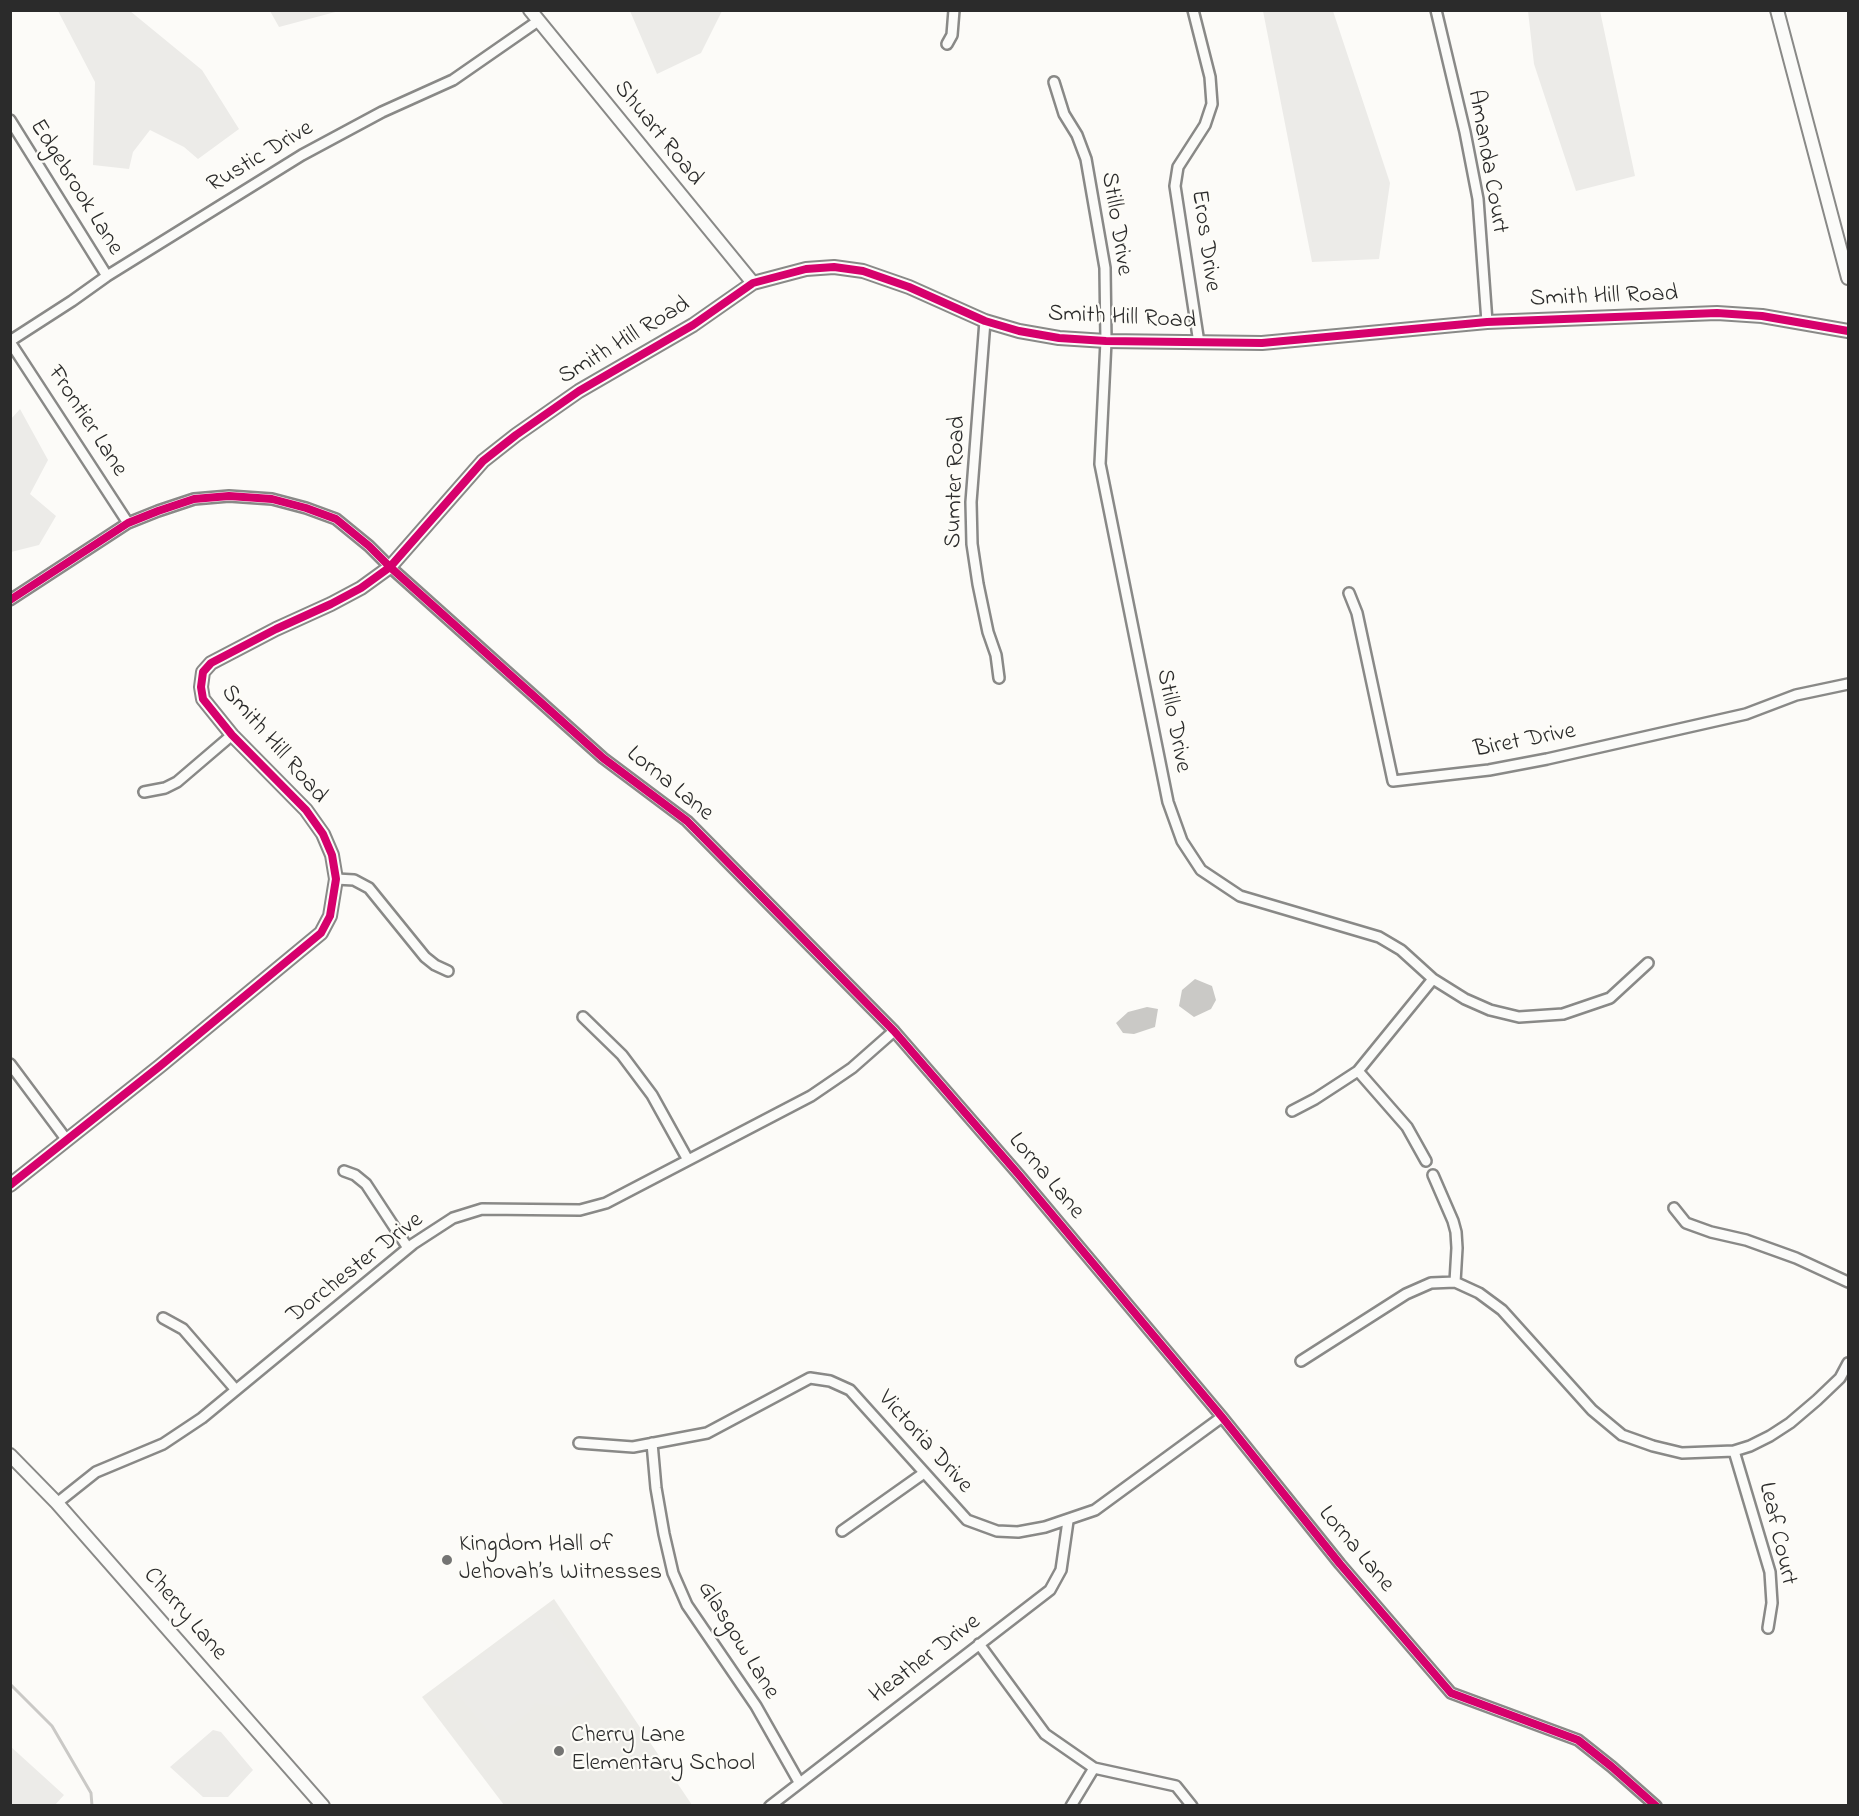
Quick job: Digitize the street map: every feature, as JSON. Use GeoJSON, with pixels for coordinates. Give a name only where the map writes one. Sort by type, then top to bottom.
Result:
{"type":"FeatureCollection","features":[{"type":"Feature","properties":{"kind":"street"},"geometry":{"type":"LineString","coordinates":[[947,44],[952,35],[954,10]]}},
{"type":"Feature","properties":{"kind":"street","name":"Eros Drive"},"geometry":{"type":"LineString","coordinates":[[1193,10],[1210,77],[1212,104],[1205,125],[1178,167],[1175,186],[1199,343]]}},
{"type":"Feature","properties":{"kind":"street","name":"Amanda Court"},"geometry":{"type":"LineString","coordinates":[[1436,10],[1465,132],[1478,200],[1487,322]]}},
{"type":"Feature","properties":{"kind":"street"},"geometry":{"type":"LineString","coordinates":[[1777,10],[1848,278]]}},
{"type":"Feature","properties":{"kind":"street","name":"Rustic Drive"},"geometry":{"type":"LineString","coordinates":[[10,342],[107,276],[302,155],[382,112],[453,80],[534,16]]}},
{"type":"Feature","properties":{"kind":"street","name":"Shuart Road"},"geometry":{"type":"LineString","coordinates":[[534,16],[753,283]]}},
{"type":"Feature","properties":{"kind":"street","name":"Stillo Drive"},"geometry":{"type":"LineString","coordinates":[[1054,82],[1064,114],[1077,135],[1086,159],[1105,268],[1106,341],[1100,464],[1168,802],[1182,841],[1201,870],[1240,896],[1379,937],[1401,950],[1433,979],[1465,999],[1490,1010],[1519,1017],[1563,1014],[1610,998],[1648,963]]}},
{"type":"Feature","properties":{"kind":"street","name":"Edgebrook Lane"},"geometry":{"type":"LineString","coordinates":[[10,120],[107,276]]}},
{"type":"Feature","properties":{"kind":"street","name":"Smith Hill Road"},"geometry":{"type":"LineString","coordinates":[[10,1185],[160,1066],[321,933],[330,916],[336,879],[332,855],[323,834],[306,810],[232,735],[203,699],[201,687],[203,672],[211,663],[361,588],[390,567],[483,461],[516,435],[579,391],[693,325],[753,283],[806,269],[834,267],[863,271],[909,287],[985,321],[1019,331],[1059,338],[1106,341],[1262,343],[1487,322],[1717,313],[1762,316],[1848,331]]}},
{"type":"Feature","properties":{"kind":"street","name":"Sumter Road"},"geometry":{"type":"LineString","coordinates":[[985,321],[971,502],[972,544],[978,584],[988,632],[996,656],[999,678]]}},
{"type":"Feature","properties":{"kind":"street","name":"Frontier Lane"},"geometry":{"type":"LineString","coordinates":[[10,342],[128,523]]}},
{"type":"Feature","properties":{"kind":"street","name":"Lorna Lane"},"geometry":{"type":"LineString","coordinates":[[10,600],[128,523],[158,510],[194,500],[229,496],[272,499],[336,519],[369,546],[603,758],[687,821],[894,1031],[1019,1175],[1222,1417],[1340,1564],[1451,1694],[1578,1740],[1656,1806]]}},
{"type":"Feature","properties":{"kind":"street","name":"Biret Drive"},"geometry":{"type":"LineString","coordinates":[[1349,593],[1357,613],[1393,781],[1489,770],[1546,759],[1746,714],[1796,695],[1848,684]]}},
{"type":"Feature","properties":{"kind":"street"},"geometry":{"type":"LineString","coordinates":[[144,792],[165,788],[177,782],[232,735]]}},
{"type":"Feature","properties":{"kind":"street"},"geometry":{"type":"LineString","coordinates":[[336,879],[354,880],[369,888],[425,957],[435,965],[448,970]]}},
{"type":"Feature","properties":{"kind":"street"},"geometry":{"type":"LineString","coordinates":[[1292,1111],[1358,1071],[1433,979]]}},
{"type":"Feature","properties":{"kind":"street"},"geometry":{"type":"LineString","coordinates":[[583,1017],[622,1055],[652,1095],[688,1160]]}},
{"type":"Feature","properties":{"kind":"street","name":"Dorchester Drive"},"geometry":{"type":"LineString","coordinates":[[57,1503],[96,1472],[163,1444],[202,1418],[408,1248],[453,1218],[482,1209],[580,1210],[606,1203],[811,1096],[852,1068],[894,1031]]}},
{"type":"Feature","properties":{"kind":"street"},"geometry":{"type":"LineString","coordinates":[[10,1064],[66,1139]]}},
{"type":"Feature","properties":{"kind":"street"},"geometry":{"type":"LineString","coordinates":[[1358,1071],[1407,1127],[1426,1161]]}},
{"type":"Feature","properties":{"kind":"street"},"geometry":{"type":"LineString","coordinates":[[344,1171],[356,1175],[366,1184],[408,1248]]}},
{"type":"Feature","properties":{"kind":"street"},"geometry":{"type":"LineString","coordinates":[[1433,1175],[1456,1232],[1455,1282]]}},
{"type":"Feature","properties":{"kind":"street"},"geometry":{"type":"LineString","coordinates":[[1674,1208],[1686,1223],[1746,1240],[1796,1258],[1848,1282]]}},
{"type":"Feature","properties":{"kind":"street"},"geometry":{"type":"LineString","coordinates":[[1301,1361],[1406,1294],[1431,1283],[1455,1282],[1479,1293],[1502,1310],[1592,1410],[1622,1435],[1682,1453],[1734,1451],[1750,1446],[1790,1423],[1840,1378],[1848,1363]]}},
{"type":"Feature","properties":{"kind":"street"},"geometry":{"type":"LineString","coordinates":[[163,1317],[183,1329],[236,1390]]}},
{"type":"Feature","properties":{"kind":"street","name":"Victoria Drive"},"geometry":{"type":"LineString","coordinates":[[579,1443],[633,1447],[707,1433],[810,1378],[830,1381],[849,1390],[968,1520],[997,1531],[1018,1532],[1068,1521],[1095,1510],[1222,1417]]}},
{"type":"Feature","properties":{"kind":"street","name":"Glasgow Lane"},"geometry":{"type":"LineString","coordinates":[[652,1443],[656,1488],[673,1573],[687,1605],[756,1706],[799,1782]]}},
{"type":"Feature","properties":{"kind":"street","name":"Leaf Court"},"geometry":{"type":"LineString","coordinates":[[1734,1451],[1770,1572],[1772,1603],[1768,1628]]}},
{"type":"Feature","properties":{"kind":"street","name":"Cherry Lane"},"geometry":{"type":"LineString","coordinates":[[10,1455],[57,1503],[323,1806]]}},
{"type":"Feature","properties":{"kind":"street"},"geometry":{"type":"LineString","coordinates":[[842,1532],[924,1473]]}},
{"type":"Feature","properties":{"kind":"street","name":"Heather Drive"},"geometry":{"type":"LineString","coordinates":[[770,1806],[1050,1590],[1061,1570],[1068,1521]]}},
{"type":"Feature","properties":{"kind":"street"},"geometry":{"type":"LineString","coordinates":[[979,1644],[1045,1734],[1094,1768],[1176,1786],[1192,1806]]}},
{"type":"Feature","properties":{"kind":"street"},"geometry":{"type":"LineString","coordinates":[[1071,1806],[1094,1768]]}},
{"type":"Feature","properties":{"kind":"shaded area"},"geometry":{"type":"Polygon","coordinates":[[[58,11],[130,11],[202,70],[239,129],[198,159],[184,147],[150,130],[133,152],[129,169],[93,165],[95,82],[58,11]]]}},
{"type":"Feature","properties":{"kind":"shaded area"},"geometry":{"type":"Polygon","coordinates":[[[270,11],[339,11],[279,27],[270,11]]]}},
{"type":"Feature","properties":{"kind":"shaded area"},"geometry":{"type":"Polygon","coordinates":[[[630,11],[722,11],[701,53],[657,74],[630,11]]]}},
{"type":"Feature","properties":{"kind":"shaded area"},"geometry":{"type":"Polygon","coordinates":[[[1263,11],[1333,11],[1390,183],[1379,259],[1312,262],[1263,11]]]}},
{"type":"Feature","properties":{"kind":"shaded area"},"geometry":{"type":"Polygon","coordinates":[[[1528,11],[1600,11],[1635,176],[1576,191],[1534,64],[1528,11]]]}},
{"type":"Feature","properties":{"kind":"shaded area"},"geometry":{"type":"Polygon","coordinates":[[[20,409],[48,460],[30,494],[56,516],[39,545],[11,552],[11,419],[20,409]]]}},
{"type":"Feature","properties":{"kind":"shaded area"},"geometry":{"type":"Polygon","coordinates":[[[1195,979],[1212,986],[1216,1000],[1211,1009],[1194,1017],[1179,1006],[1182,990],[1195,979]]]}},
{"type":"Feature","properties":{"kind":"shaded area"},"geometry":{"type":"Polygon","coordinates":[[[1147,1007],[1158,1009],[1155,1027],[1134,1034],[1123,1033],[1116,1023],[1128,1012],[1147,1007]]]}},
{"type":"Feature","properties":{"kind":"shaded area","name":"Cherry Lane Elementary School"},"geometry":{"type":"Polygon","coordinates":[[[554,1599],[692,1805],[504,1805],[422,1697],[554,1599]]]}},
{"type":"Feature","properties":{"kind":"shaded area"},"geometry":{"type":"Polygon","coordinates":[[[537,1613],[553,1621],[598,1679],[562,1707],[534,1703],[530,1712],[494,1739],[452,1688],[457,1677],[537,1613]]]}},
{"type":"Feature","properties":{"kind":"shaded area"},"geometry":{"type":"Polygon","coordinates":[[[213,1730],[221,1732],[253,1770],[228,1797],[203,1797],[170,1767],[213,1730]]]}},
{"type":"Feature","properties":{"kind":"shaded area"},"geometry":{"type":"Polygon","coordinates":[[[10,1746],[64,1795],[55,1805],[11,1805],[10,1746]]]}},
{"type":"Feature","properties":{"kind":"waterway"},"geometry":{"type":"LineString","coordinates":[[10,1684],[52,1726],[91,1793],[92,1806]]}},
{"type":"Feature","properties":{"kind":"cycle path"},"geometry":{"type":"LineString","coordinates":[[10,1185],[160,1066],[321,933],[330,916],[336,879],[332,855],[323,834],[306,810],[232,735],[203,699],[201,687],[203,672],[211,663],[361,588],[390,567],[483,461],[516,435],[579,391],[693,325],[753,283],[806,269],[834,267],[863,271],[909,287],[985,321],[1019,331],[1059,338],[1106,341],[1262,343],[1487,322],[1717,313],[1762,316],[1848,331]]}},
{"type":"Feature","properties":{"kind":"cycle path"},"geometry":{"type":"LineString","coordinates":[[10,600],[128,523],[194,499],[229,496],[272,499],[336,519],[369,546],[603,758],[687,821],[894,1031],[1019,1175],[1222,1417],[1340,1564],[1451,1693],[1578,1740],[1656,1806]]}},
{"type":"Feature","properties":{"kind":"place","name":"Kingdom Hall of Jehovah’s Witnesses"},"geometry":{"type":"Point","coordinates":[447,1560]}},
{"type":"Feature","properties":{"kind":"place","name":"Cherry Lane Elementary School"},"geometry":{"type":"Point","coordinates":[559,1751]}}]}
